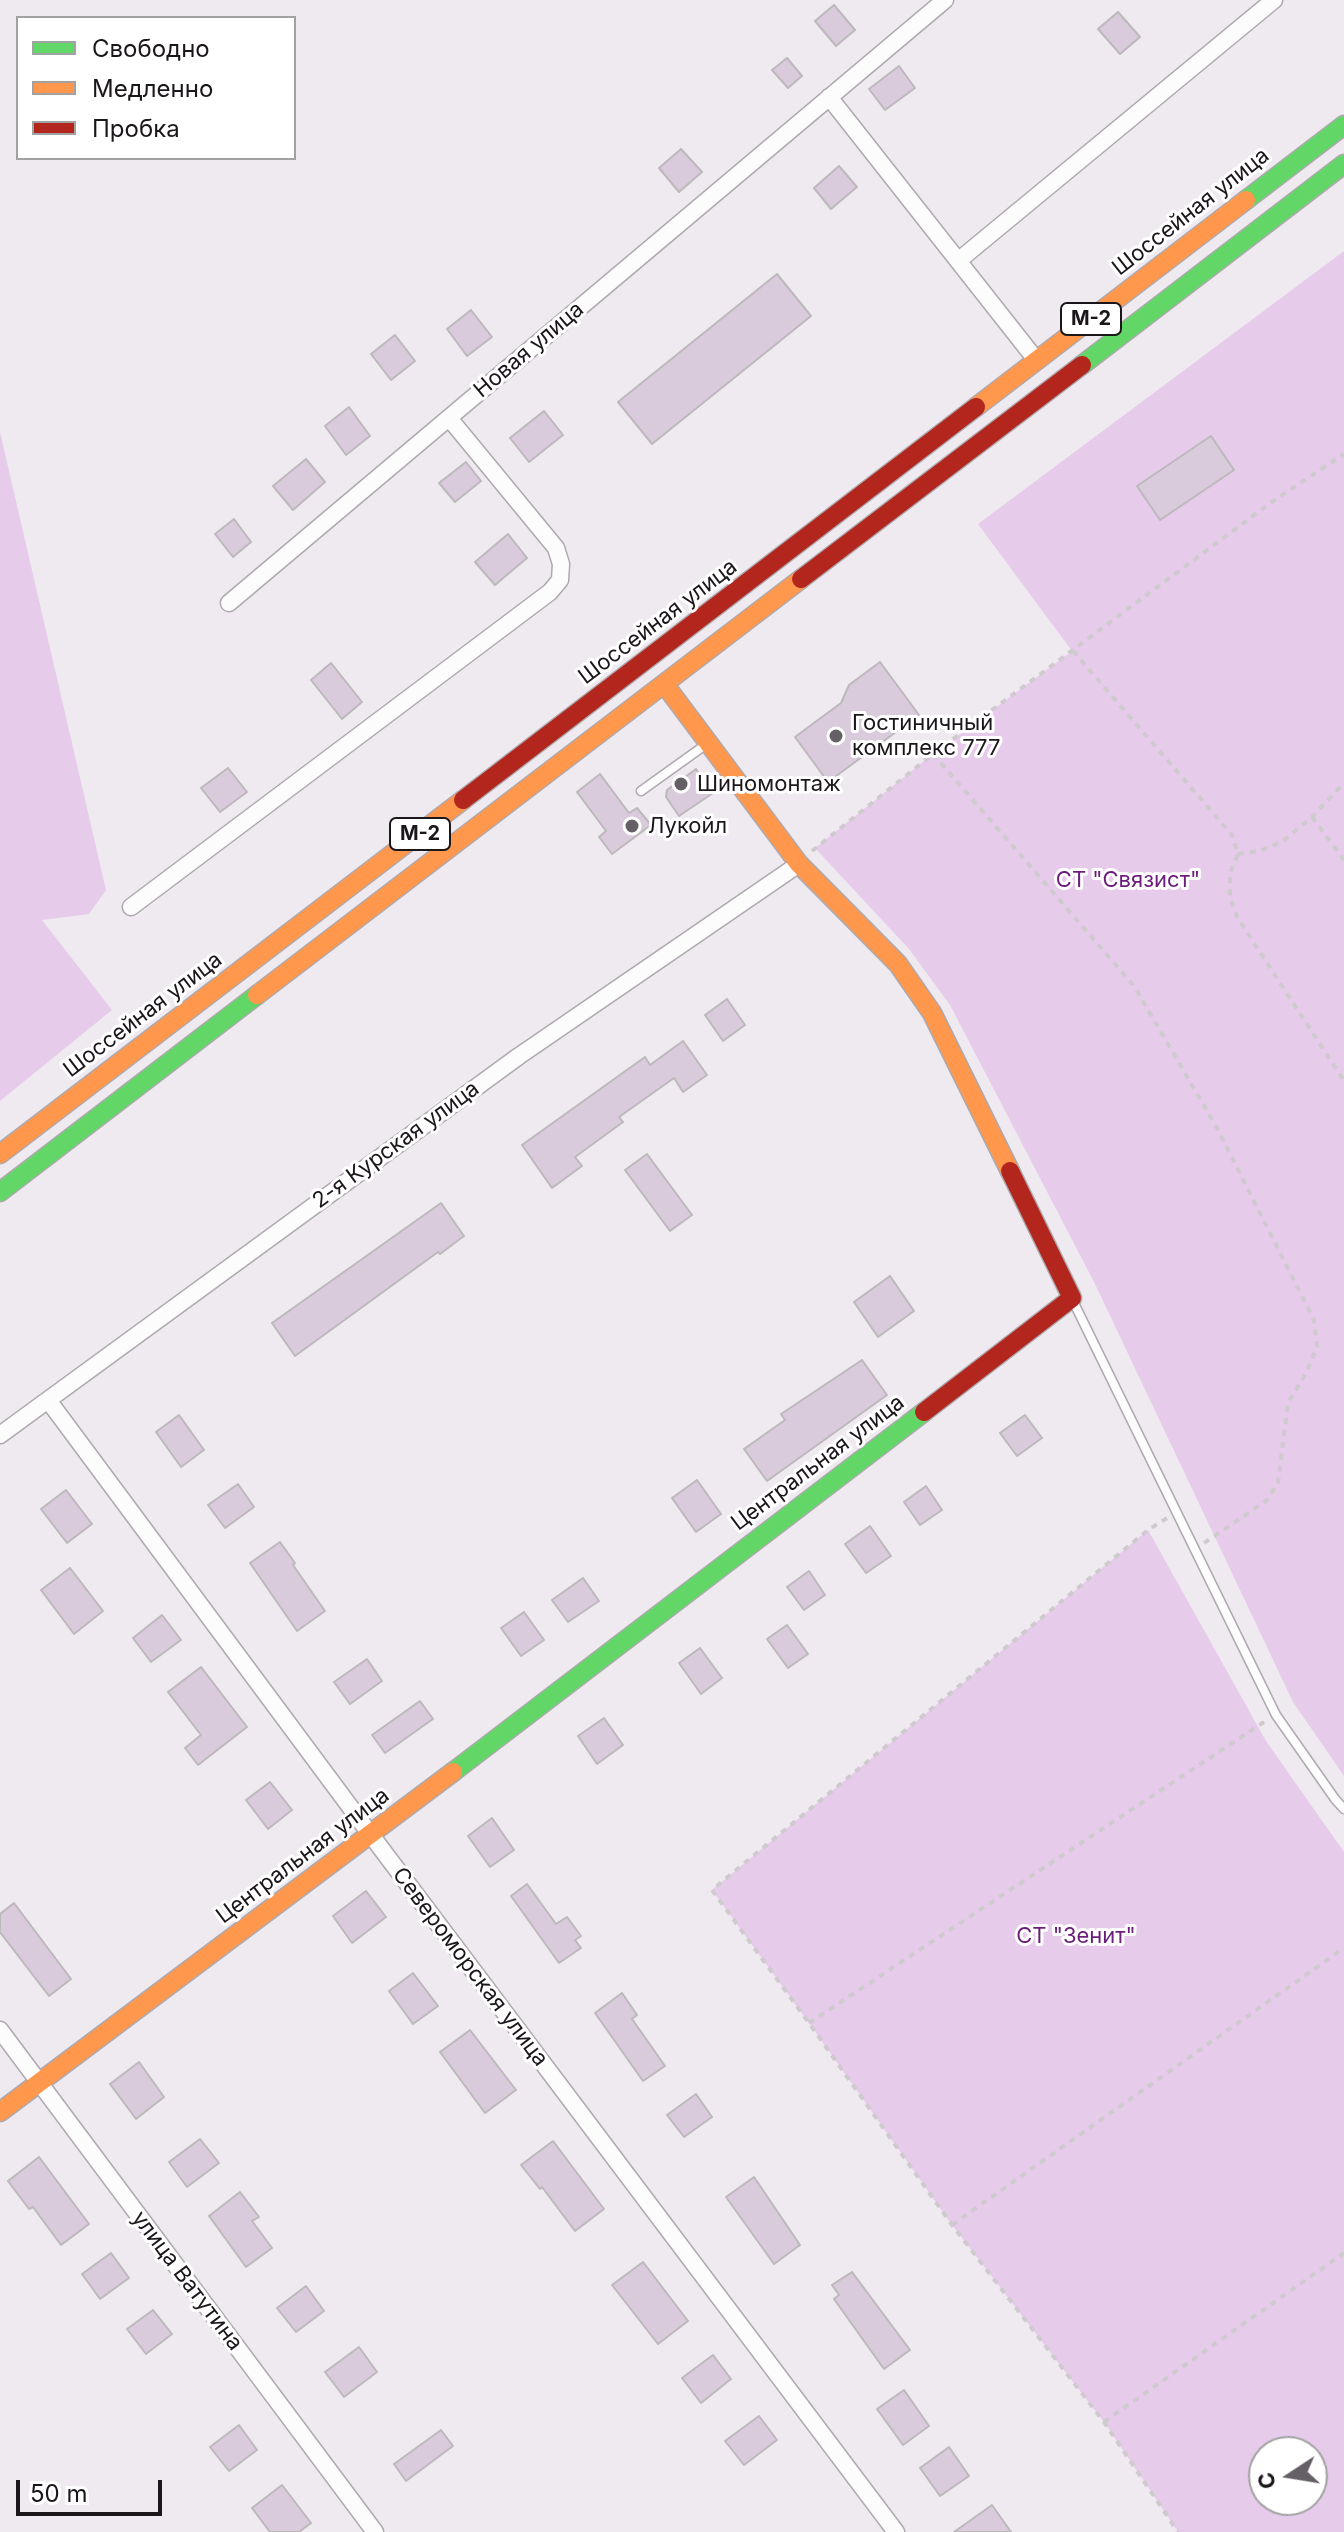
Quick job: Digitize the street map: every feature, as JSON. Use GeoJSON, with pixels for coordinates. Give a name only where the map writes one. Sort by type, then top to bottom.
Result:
{"type":"FeatureCollection","features":[{"type":"Feature","properties":{"kind":"main road","name":"Шоссейная улица"},"geometry":{"type":"LineString","coordinates":[[0,1154],[1344,125]]}},
{"type":"Feature","properties":{"kind":"main road","name":"М-2"},"geometry":{"type":"LineString","coordinates":[[0,1192],[1344,164]]}},
{"type":"Feature","properties":{"kind":"main road"},"geometry":{"type":"LineString","coordinates":[[665,685],[799,864],[898,964],[932,1013],[1072,1298]]}},
{"type":"Feature","properties":{"kind":"main road","name":"Центральная улица"},"geometry":{"type":"LineString","coordinates":[[0,2112],[371,1835],[1072,1298]]}},
{"type":"Feature","properties":{"kind":"street","name":"Новая улица"},"geometry":{"type":"LineString","coordinates":[[229,603],[945,0]]}},
{"type":"Feature","properties":{"kind":"street"},"geometry":{"type":"LineString","coordinates":[[958,261],[1274,0]]}},
{"type":"Feature","properties":{"kind":"street"},"geometry":{"type":"LineString","coordinates":[[829,97],[1037,361]]}},
{"type":"Feature","properties":{"kind":"street"},"geometry":{"type":"LineString","coordinates":[[131,907],[550,592],[560,580],[561,564],[556,548],[449,418]]}},
{"type":"Feature","properties":{"kind":"street","name":"2-я Курская улица"},"geometry":{"type":"LineString","coordinates":[[0,1435],[519,1056],[799,864]]}},
{"type":"Feature","properties":{"kind":"street","name":"Североморская улица"},"geometry":{"type":"LineString","coordinates":[[48,1400],[896,2532]]}},
{"type":"Feature","properties":{"kind":"street","name":"улица Ватутина"},"geometry":{"type":"LineString","coordinates":[[0,2030],[375,2532]]}},
{"type":"Feature","properties":{"kind":"lane"},"geometry":{"type":"LineString","coordinates":[[641,791],[709,743]]}},
{"type":"Feature","properties":{"kind":"lane"},"geometry":{"type":"LineString","coordinates":[[1072,1298],[1276,1715],[1344,1809]]}},
{"type":"Feature","properties":{"kind":"path"},"geometry":{"type":"LineString","coordinates":[[799,864],[933,754],[1273,501],[1344,454]]}},
{"type":"Feature","properties":{"kind":"path"},"geometry":{"type":"LineString","coordinates":[[1072,650],[1232,835],[1238,854],[1230,873],[1230,897],[1237,917],[1344,1081]]}},
{"type":"Feature","properties":{"kind":"path"},"geometry":{"type":"LineString","coordinates":[[933,754],[1134,986],[1217,1128],[1314,1320],[1317,1347],[1288,1403],[1278,1483],[1266,1501],[1195,1549]]}},
{"type":"Feature","properties":{"kind":"path"},"geometry":{"type":"LineString","coordinates":[[1238,854],[1260,851],[1283,841],[1312,817],[1344,783]]}},
{"type":"Feature","properties":{"kind":"path"},"geometry":{"type":"LineString","coordinates":[[1312,817],[1344,860]]}},
{"type":"Feature","properties":{"kind":"path"},"geometry":{"type":"LineString","coordinates":[[1177,1512],[1148,1530],[712,1890],[952,2225],[1104,2422],[1178,2532]]}},
{"type":"Feature","properties":{"kind":"path"},"geometry":{"type":"LineString","coordinates":[[809,2023],[1276,1715]]}},
{"type":"Feature","properties":{"kind":"path"},"geometry":{"type":"LineString","coordinates":[[952,2225],[1344,1948]]}},
{"type":"Feature","properties":{"kind":"path"},"geometry":{"type":"LineString","coordinates":[[1104,2422],[1344,2253]]}},
{"type":"Feature","properties":{"kind":"green space","name":"СТ \"Связист\""},"geometry":{"type":"Polygon","coordinates":[[[1344,251],[1344,1776],[1293,1702],[1095,1284],[950,1005],[909,949],[815,848],[933,754],[1072,651],[978,524],[1344,251]]]}},
{"type":"Feature","properties":{"kind":"green space"},"geometry":{"type":"Polygon","coordinates":[[[0,432],[106,890],[89,914],[42,920],[112,1010],[0,1101],[0,432]]]}},
{"type":"Feature","properties":{"kind":"green space","name":"СТ \"Зенит\""},"geometry":{"type":"Polygon","coordinates":[[[1148,1530],[1266,1741],[1344,1852],[1344,2532],[1178,2532],[1104,2422],[952,2225],[712,1890],[1148,1530]]]}},
{"type":"Feature","properties":{"kind":"building"},"geometry":{"type":"Polygon","coordinates":[[[834,5],[855,30],[836,46],[815,21],[834,5]]]}},
{"type":"Feature","properties":{"kind":"building"},"geometry":{"type":"Polygon","coordinates":[[[1118,12],[1140,37],[1120,54],[1098,29],[1118,12]]]}},
{"type":"Feature","properties":{"kind":"building"},"geometry":{"type":"Polygon","coordinates":[[[787,58],[802,76],[788,88],[772,70],[787,58]]]}},
{"type":"Feature","properties":{"kind":"building"},"geometry":{"type":"Polygon","coordinates":[[[899,66],[915,88],[885,110],[869,89],[899,66]]]}},
{"type":"Feature","properties":{"kind":"building"},"geometry":{"type":"Polygon","coordinates":[[[681,149],[702,172],[679,192],[659,168],[681,149]]]}},
{"type":"Feature","properties":{"kind":"building"},"geometry":{"type":"Polygon","coordinates":[[[839,166],[857,187],[831,209],[814,188],[839,166]]]}},
{"type":"Feature","properties":{"kind":"building"},"geometry":{"type":"Polygon","coordinates":[[[777,274],[811,316],[652,444],[618,402],[777,274]]]}},
{"type":"Feature","properties":{"kind":"building"},"geometry":{"type":"Polygon","coordinates":[[[471,310],[492,337],[467,356],[447,329],[471,310]]]}},
{"type":"Feature","properties":{"kind":"building"},"geometry":{"type":"Polygon","coordinates":[[[395,335],[415,361],[391,380],[371,354],[395,335]]]}},
{"type":"Feature","properties":{"kind":"building"},"geometry":{"type":"Polygon","coordinates":[[[349,407],[370,436],[346,455],[325,426],[349,407]]]}},
{"type":"Feature","properties":{"kind":"building"},"geometry":{"type":"Polygon","coordinates":[[[544,411],[563,435],[529,462],[510,438],[544,411]]]}},
{"type":"Feature","properties":{"kind":"building"},"geometry":{"type":"Polygon","coordinates":[[[1211,436],[1234,470],[1160,520],[1137,486],[1211,436]]]}},
{"type":"Feature","properties":{"kind":"building"},"geometry":{"type":"Polygon","coordinates":[[[306,459],[325,482],[293,510],[273,486],[306,459]]]}},
{"type":"Feature","properties":{"kind":"building"},"geometry":{"type":"Polygon","coordinates":[[[466,462],[481,481],[455,502],[439,483],[466,462]]]}},
{"type":"Feature","properties":{"kind":"building"},"geometry":{"type":"Polygon","coordinates":[[[234,519],[251,542],[233,557],[215,534],[234,519]]]}},
{"type":"Feature","properties":{"kind":"building"},"geometry":{"type":"Polygon","coordinates":[[[508,534],[527,558],[495,585],[475,562],[508,534]]]}},
{"type":"Feature","properties":{"kind":"building"},"geometry":{"type":"Polygon","coordinates":[[[880,662],[919,715],[828,782],[795,737],[841,703],[849,685],[880,662]]]}},
{"type":"Feature","properties":{"kind":"building"},"geometry":{"type":"Polygon","coordinates":[[[331,663],[362,702],[342,719],[311,680],[331,663]]]}},
{"type":"Feature","properties":{"kind":"building"},"geometry":{"type":"Polygon","coordinates":[[[228,768],[247,792],[220,812],[201,788],[228,768]]]}},
{"type":"Feature","properties":{"kind":"building"},"geometry":{"type":"Polygon","coordinates":[[[696,769],[713,793],[679,816],[666,797],[667,790],[696,769]]]}},
{"type":"Feature","properties":{"kind":"building"},"geometry":{"type":"Polygon","coordinates":[[[600,774],[629,813],[637,808],[651,825],[612,854],[599,837],[606,831],[577,792],[600,774]]]}},
{"type":"Feature","properties":{"kind":"building"},"geometry":{"type":"Polygon","coordinates":[[[727,999],[745,1025],[723,1041],[705,1015],[727,999]]]}},
{"type":"Feature","properties":{"kind":"building"},"geometry":{"type":"Polygon","coordinates":[[[683,1041],[707,1075],[683,1092],[674,1078],[619,1117],[623,1122],[575,1157],[582,1166],[552,1188],[522,1145],[645,1057],[650,1065],[683,1041]]]}},
{"type":"Feature","properties":{"kind":"building"},"geometry":{"type":"Polygon","coordinates":[[[647,1154],[692,1215],[670,1231],[625,1170],[647,1154]]]}},
{"type":"Feature","properties":{"kind":"building"},"geometry":{"type":"Polygon","coordinates":[[[441,1203],[464,1236],[295,1356],[272,1323],[441,1203]]]}},
{"type":"Feature","properties":{"kind":"building"},"geometry":{"type":"Polygon","coordinates":[[[890,1276],[914,1311],[878,1337],[854,1302],[890,1276]]]}},
{"type":"Feature","properties":{"kind":"building"},"geometry":{"type":"Polygon","coordinates":[[[862,1360],[887,1395],[767,1481],[744,1449],[785,1420],[781,1414],[862,1360]]]}},
{"type":"Feature","properties":{"kind":"building"},"geometry":{"type":"Polygon","coordinates":[[[179,1415],[204,1450],[181,1467],[156,1432],[179,1415]]]}},
{"type":"Feature","properties":{"kind":"building"},"geometry":{"type":"Polygon","coordinates":[[[1025,1415],[1042,1438],[1017,1456],[1000,1433],[1025,1415]]]}},
{"type":"Feature","properties":{"kind":"building"},"geometry":{"type":"Polygon","coordinates":[[[697,1480],[721,1514],[696,1532],[672,1498],[697,1480]]]}},
{"type":"Feature","properties":{"kind":"building"},"geometry":{"type":"Polygon","coordinates":[[[238,1484],[254,1507],[225,1528],[208,1505],[238,1484]]]}},
{"type":"Feature","properties":{"kind":"building"},"geometry":{"type":"Polygon","coordinates":[[[926,1486],[942,1510],[920,1525],[904,1502],[926,1486]]]}},
{"type":"Feature","properties":{"kind":"building"},"geometry":{"type":"Polygon","coordinates":[[[66,1490],[92,1524],[67,1543],[41,1509],[66,1490]]]}},
{"type":"Feature","properties":{"kind":"building"},"geometry":{"type":"Polygon","coordinates":[[[870,1526],[891,1556],[866,1573],[845,1544],[870,1526]]]}},
{"type":"Feature","properties":{"kind":"building"},"geometry":{"type":"Polygon","coordinates":[[[280,1542],[325,1611],[297,1631],[250,1563],[280,1542]]]}},
{"type":"Feature","properties":{"kind":"building"},"geometry":{"type":"Polygon","coordinates":[[[70,1568],[103,1611],[74,1634],[41,1590],[70,1568]]]}},
{"type":"Feature","properties":{"kind":"building"},"geometry":{"type":"Polygon","coordinates":[[[809,1571],[825,1595],[804,1610],[787,1587],[809,1571]]]}},
{"type":"Feature","properties":{"kind":"building"},"geometry":{"type":"Polygon","coordinates":[[[583,1578],[599,1601],[568,1622],[552,1600],[583,1578]]]}},
{"type":"Feature","properties":{"kind":"building"},"geometry":{"type":"Polygon","coordinates":[[[524,1612],[544,1640],[521,1656],[501,1628],[524,1612]]]}},
{"type":"Feature","properties":{"kind":"building"},"geometry":{"type":"Polygon","coordinates":[[[162,1615],[181,1640],[151,1662],[133,1638],[162,1615]]]}},
{"type":"Feature","properties":{"kind":"building"},"geometry":{"type":"Polygon","coordinates":[[[787,1625],[808,1654],[788,1668],[767,1639],[787,1625]]]}},
{"type":"Feature","properties":{"kind":"building"},"geometry":{"type":"Polygon","coordinates":[[[700,1648],[722,1678],[701,1694],[679,1663],[700,1648]]]}},
{"type":"Feature","properties":{"kind":"building"},"geometry":{"type":"Polygon","coordinates":[[[367,1659],[382,1681],[350,1704],[334,1682],[367,1659]]]}},
{"type":"Feature","properties":{"kind":"building"},"geometry":{"type":"Polygon","coordinates":[[[201,1667],[247,1727],[198,1765],[185,1748],[201,1735],[168,1692],[201,1667]]]}},
{"type":"Feature","properties":{"kind":"building"},"geometry":{"type":"Polygon","coordinates":[[[420,1701],[433,1719],[385,1753],[372,1735],[420,1701]]]}},
{"type":"Feature","properties":{"kind":"building"},"geometry":{"type":"Polygon","coordinates":[[[604,1718],[623,1745],[597,1764],[578,1736],[604,1718]]]}},
{"type":"Feature","properties":{"kind":"building"},"geometry":{"type":"Polygon","coordinates":[[[270,1782],[292,1810],[268,1829],[246,1800],[270,1782]]]}},
{"type":"Feature","properties":{"kind":"building"},"geometry":{"type":"Polygon","coordinates":[[[492,1818],[514,1850],[490,1867],[468,1836],[492,1818]]]}},
{"type":"Feature","properties":{"kind":"building"},"geometry":{"type":"Polygon","coordinates":[[[527,1884],[556,1924],[567,1917],[581,1936],[575,1940],[581,1948],[559,1963],[511,1896],[527,1884]]]}},
{"type":"Feature","properties":{"kind":"building"},"geometry":{"type":"Polygon","coordinates":[[[366,1891],[386,1917],[352,1943],[333,1916],[366,1891]]]}},
{"type":"Feature","properties":{"kind":"building"},"geometry":{"type":"Polygon","coordinates":[[[14,1903],[71,1979],[49,1996],[0,1932],[0,1914],[14,1903]]]}},
{"type":"Feature","properties":{"kind":"building"},"geometry":{"type":"Polygon","coordinates":[[[413,1973],[438,2006],[413,2024],[389,1991],[413,1973]]]}},
{"type":"Feature","properties":{"kind":"building"},"geometry":{"type":"Polygon","coordinates":[[[622,1993],[637,2015],[632,2019],[665,2066],[643,2081],[595,2013],[622,1993]]]}},
{"type":"Feature","properties":{"kind":"building"},"geometry":{"type":"Polygon","coordinates":[[[470,2030],[516,2090],[485,2113],[440,2052],[470,2030]]]}},
{"type":"Feature","properties":{"kind":"building"},"geometry":{"type":"Polygon","coordinates":[[[139,2062],[164,2097],[136,2119],[110,2084],[139,2062]]]}},
{"type":"Feature","properties":{"kind":"building"},"geometry":{"type":"Polygon","coordinates":[[[696,2094],[712,2117],[684,2137],[667,2115],[696,2094]]]}},
{"type":"Feature","properties":{"kind":"building"},"geometry":{"type":"Polygon","coordinates":[[[200,2139],[219,2163],[187,2187],[169,2162],[200,2139]]]}},
{"type":"Feature","properties":{"kind":"building"},"geometry":{"type":"Polygon","coordinates":[[[553,2141],[604,2209],[575,2231],[521,2165],[553,2141]]]}},
{"type":"Feature","properties":{"kind":"building"},"geometry":{"type":"Polygon","coordinates":[[[39,2157],[89,2224],[61,2245],[33,2207],[29,2209],[8,2181],[39,2157]]]}},
{"type":"Feature","properties":{"kind":"building"},"geometry":{"type":"Polygon","coordinates":[[[754,2177],[800,2245],[774,2264],[726,2197],[754,2177]]]}},
{"type":"Feature","properties":{"kind":"building"},"geometry":{"type":"Polygon","coordinates":[[[240,2192],[259,2217],[252,2221],[272,2248],[246,2267],[209,2216],[240,2192]]]}},
{"type":"Feature","properties":{"kind":"building"},"geometry":{"type":"Polygon","coordinates":[[[111,2253],[129,2278],[100,2299],[82,2274],[111,2253]]]}},
{"type":"Feature","properties":{"kind":"building"},"geometry":{"type":"Polygon","coordinates":[[[643,2262],[688,2321],[658,2344],[612,2285],[643,2262]]]}},
{"type":"Feature","properties":{"kind":"building"},"geometry":{"type":"Polygon","coordinates":[[[852,2272],[910,2350],[884,2369],[834,2299],[839,2295],[832,2285],[852,2272]]]}},
{"type":"Feature","properties":{"kind":"building"},"geometry":{"type":"Polygon","coordinates":[[[306,2286],[324,2311],[296,2332],[277,2308],[306,2286]]]}},
{"type":"Feature","properties":{"kind":"building"},"geometry":{"type":"Polygon","coordinates":[[[153,2310],[172,2334],[146,2354],[127,2329],[153,2310]]]}},
{"type":"Feature","properties":{"kind":"building"},"geometry":{"type":"Polygon","coordinates":[[[359,2347],[377,2372],[344,2397],[325,2372],[359,2347]]]}},
{"type":"Feature","properties":{"kind":"building"},"geometry":{"type":"Polygon","coordinates":[[[713,2355],[731,2379],[701,2403],[682,2378],[713,2355]]]}},
{"type":"Feature","properties":{"kind":"building"},"geometry":{"type":"Polygon","coordinates":[[[904,2390],[929,2426],[903,2445],[877,2409],[904,2390]]]}},
{"type":"Feature","properties":{"kind":"building"},"geometry":{"type":"Polygon","coordinates":[[[759,2416],[777,2440],[744,2465],[725,2441],[759,2416]]]}},
{"type":"Feature","properties":{"kind":"building"},"geometry":{"type":"Polygon","coordinates":[[[239,2425],[257,2450],[229,2471],[210,2447],[239,2425]]]}},
{"type":"Feature","properties":{"kind":"building"},"geometry":{"type":"Polygon","coordinates":[[[441,2430],[453,2446],[406,2481],[394,2464],[441,2430]]]}},
{"type":"Feature","properties":{"kind":"building"},"geometry":{"type":"Polygon","coordinates":[[[949,2447],[969,2476],[940,2496],[920,2468],[949,2447]]]}},
{"type":"Feature","properties":{"kind":"building"},"geometry":{"type":"Polygon","coordinates":[[[282,2485],[311,2523],[299,2532],[270,2532],[252,2508],[282,2485]]]}},
{"type":"Feature","properties":{"kind":"building"},"geometry":{"type":"Polygon","coordinates":[[[992,2505],[1011,2532],[954,2532],[992,2505]]]}},
{"type":"Feature","properties":{"kind":"traffic: fast"},"geometry":{"type":"LineString","coordinates":[[1246,200],[1344,125]]}},
{"type":"Feature","properties":{"kind":"traffic: fast"},"geometry":{"type":"LineString","coordinates":[[1082,365],[1344,164]]}},
{"type":"Feature","properties":{"kind":"traffic: fast"},"geometry":{"type":"LineString","coordinates":[[0,1192],[257,995]]}},
{"type":"Feature","properties":{"kind":"traffic: fast"},"geometry":{"type":"LineString","coordinates":[[453,1772],[924,1412]]}},
{"type":"Feature","properties":{"kind":"traffic: slow"},"geometry":{"type":"LineString","coordinates":[[976,407],[1246,200]]}},
{"type":"Feature","properties":{"kind":"traffic: slow"},"geometry":{"type":"LineString","coordinates":[[257,995],[801,579]]}},
{"type":"Feature","properties":{"kind":"traffic: slow"},"geometry":{"type":"LineString","coordinates":[[665,685],[799,864],[898,964],[932,1013],[1010,1171]]}},
{"type":"Feature","properties":{"kind":"traffic: slow"},"geometry":{"type":"LineString","coordinates":[[0,1154],[463,800]]}},
{"type":"Feature","properties":{"kind":"traffic: slow"},"geometry":{"type":"LineString","coordinates":[[0,2112],[453,1772]]}},
{"type":"Feature","properties":{"kind":"traffic: jam"},"geometry":{"type":"LineString","coordinates":[[801,579],[1082,365]]}},
{"type":"Feature","properties":{"kind":"traffic: jam"},"geometry":{"type":"LineString","coordinates":[[463,800],[976,407]]}},
{"type":"Feature","properties":{"kind":"traffic: jam"},"geometry":{"type":"LineString","coordinates":[[924,1412],[1072,1298],[1010,1171]]}},
{"type":"Feature","properties":{"kind":"place","name":"Гостиничный комплекс 777"},"geometry":{"type":"Point","coordinates":[836,736]}},
{"type":"Feature","properties":{"kind":"place","name":"Шиномонтаж"},"geometry":{"type":"Point","coordinates":[681,784]}},
{"type":"Feature","properties":{"kind":"place","name":"Лукойл"},"geometry":{"type":"Point","coordinates":[632,826]}}]}
